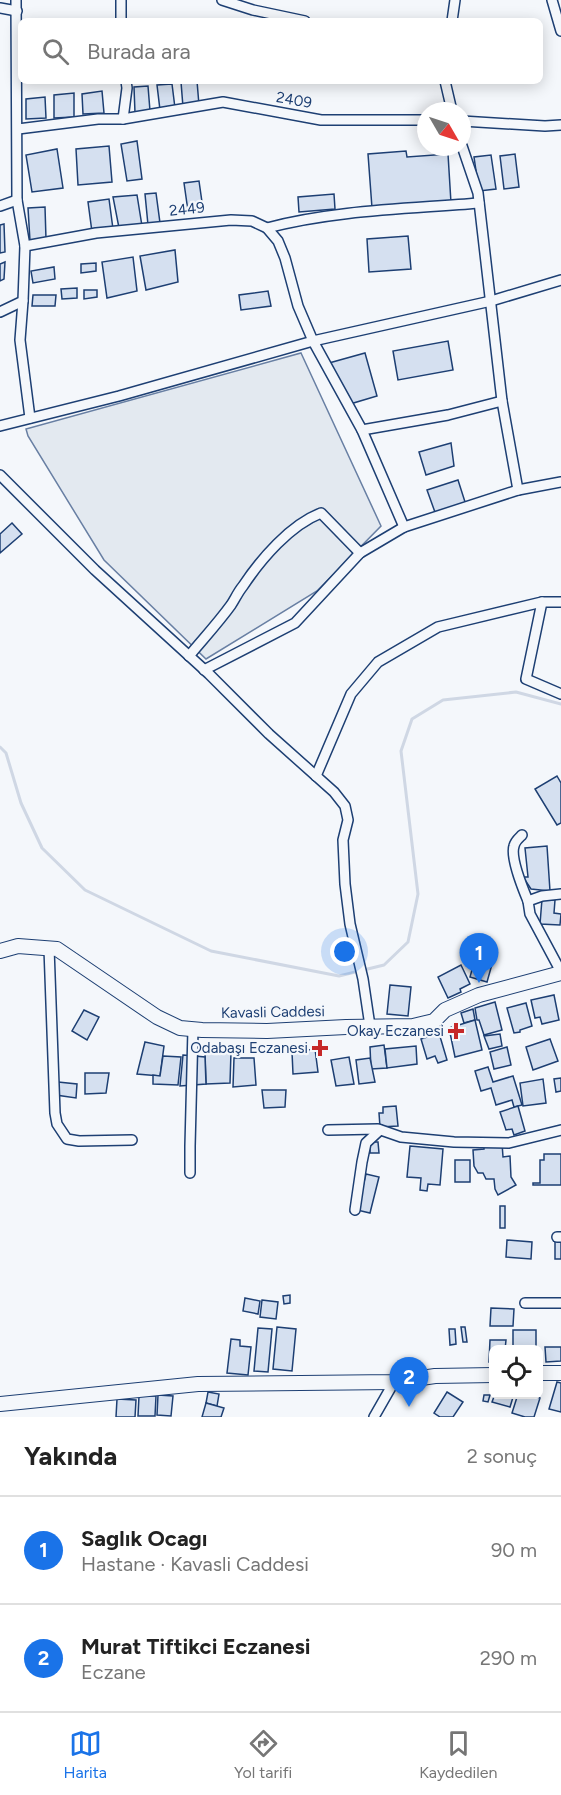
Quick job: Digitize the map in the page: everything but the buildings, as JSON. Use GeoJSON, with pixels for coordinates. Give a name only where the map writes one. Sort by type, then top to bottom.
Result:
{"type":"FeatureCollection","features":[{"type":"Feature","properties":{"kind":"street"},"geometry":{"type":"LineString","coordinates":[[16,0],[17,200],[25,246],[20,340],[30,418]]}},
{"type":"Feature","properties":{"kind":"street"},"geometry":{"type":"LineString","coordinates":[[121,0],[121,18]]}},
{"type":"Feature","properties":{"kind":"street"},"geometry":{"type":"LineString","coordinates":[[222,0],[253,10],[291,18]]}},
{"type":"Feature","properties":{"kind":"street"},"geometry":{"type":"LineString","coordinates":[[452,18],[455,0]]}},
{"type":"Feature","properties":{"kind":"street"},"geometry":{"type":"LineString","coordinates":[[552,0],[561,31]]}},
{"type":"Feature","properties":{"kind":"street"},"geometry":{"type":"LineString","coordinates":[[0,8],[17,11]]}},
{"type":"Feature","properties":{"kind":"street"},"geometry":{"type":"LineString","coordinates":[[123,119],[126,84]]}},
{"type":"Feature","properties":{"kind":"street"},"geometry":{"type":"LineString","coordinates":[[446,84],[450,102]]}},
{"type":"Feature","properties":{"kind":"street","name":"2409"},"geometry":{"type":"LineString","coordinates":[[18,129],[98,119],[123,119],[223,102],[321,120],[417,120]]}},
{"type":"Feature","properties":{"kind":"street"},"geometry":{"type":"LineString","coordinates":[[471,122],[561,125]]}},
{"type":"Feature","properties":{"kind":"street"},"geometry":{"type":"LineString","coordinates":[[465,156],[478,193],[502,401],[518,490]]}},
{"type":"Feature","properties":{"kind":"street"},"geometry":{"type":"LineString","coordinates":[[0,206],[17,200]]}},
{"type":"Feature","properties":{"kind":"street"},"geometry":{"type":"LineString","coordinates":[[404,527],[362,430],[313,341],[297,306],[285,258],[278,241],[267,228],[295,221],[334,216],[479,203]]}},
{"type":"Feature","properties":{"kind":"street","name":"2449"},"geometry":{"type":"LineString","coordinates":[[25,246],[96,233],[231,220],[252,221],[267,228]]}},
{"type":"Feature","properties":{"kind":"street"},"geometry":{"type":"LineString","coordinates":[[0,426],[120,396],[313,341],[491,302],[561,280]]}},
{"type":"Feature","properties":{"kind":"street"},"geometry":{"type":"LineString","coordinates":[[0,312],[23,301]]}},
{"type":"Feature","properties":{"kind":"street"},"geometry":{"type":"LineString","coordinates":[[362,430],[448,415],[502,401]]}},
{"type":"Feature","properties":{"kind":"street"},"geometry":{"type":"LineString","coordinates":[[0,475],[95,570],[334,792],[345,806],[348,820],[344,840],[345,884],[350,924],[363,979],[370,1026]]}},
{"type":"Feature","properties":{"kind":"street"},"geometry":{"type":"LineString","coordinates":[[204,670],[295,623],[360,553],[404,527],[518,490],[561,482]]}},
{"type":"Feature","properties":{"kind":"street"},"geometry":{"type":"LineString","coordinates":[[189,656],[269,554],[291,531],[311,517],[321,513],[360,553]]}},
{"type":"Feature","properties":{"kind":"street"},"geometry":{"type":"LineString","coordinates":[[316,776],[351,694],[378,662],[438,627],[542,602],[561,602]]}},
{"type":"Feature","properties":{"kind":"street"},"geometry":{"type":"LineString","coordinates":[[542,602],[526,679],[561,694]]}},
{"type":"Feature","properties":{"kind":"street"},"geometry":{"type":"LineString","coordinates":[[522,834],[514,843],[513,852],[521,883],[530,914],[561,972]]}},
{"type":"Feature","properties":{"kind":"street"},"geometry":{"type":"LineString","coordinates":[[528,901],[542,896],[561,894]]}},
{"type":"Feature","properties":{"kind":"street","name":"Kavasli Caddesi"},"geometry":{"type":"LineString","coordinates":[[0,951],[18,946],[57,949],[157,1017],[180,1028],[193,1029],[267,1031],[413,1026],[434,1021],[445,1010],[479,995],[561,972]]}},
{"type":"Feature","properties":{"kind":"street"},"geometry":{"type":"LineString","coordinates":[[49,948],[57,1124],[68,1139],[79,1141],[132,1140]]}},
{"type":"Feature","properties":{"kind":"street"},"geometry":{"type":"LineString","coordinates":[[190,1173],[193,1029]]}},
{"type":"Feature","properties":{"kind":"street"},"geometry":{"type":"LineString","coordinates":[[328,1130],[380,1130],[401,1137],[454,1142],[509,1143],[561,1130]]}},
{"type":"Feature","properties":{"kind":"street"},"geometry":{"type":"LineString","coordinates":[[355,1210],[366,1143],[380,1130]]}},
{"type":"Feature","properties":{"kind":"street"},"geometry":{"type":"LineString","coordinates":[[525,1303],[561,1303]]}},
{"type":"Feature","properties":{"kind":"street"},"geometry":{"type":"LineString","coordinates":[[543,1373],[561,1372]]}},
{"type":"Feature","properties":{"kind":"street"},"geometry":{"type":"LineString","coordinates":[[0,1404],[198,1384],[394,1382],[435,1376],[489,1375]]}},
{"type":"Feature","properties":{"kind":"street"},"geometry":{"type":"LineString","coordinates":[[374,1417],[394,1382]]}},
{"type":"Feature","properties":{"kind":"shaded area"},"geometry":{"type":"Polygon","coordinates":[[[301,353],[381,526],[317,591],[206,659],[104,560],[28,436],[26,429],[301,353]]]}},
{"type":"Feature","properties":{"kind":"waterway"},"geometry":{"type":"LineString","coordinates":[[0,747],[6,753],[21,803],[42,848],[85,890],[211,951],[339,976],[384,965],[408,942],[418,894],[401,751],[412,719],[443,700],[516,692],[561,704]]}},
{"type":"Feature","properties":{"kind":"place","name":"Saglık Ocagı"},"geometry":{"type":"Point","coordinates":[479,983]}},
{"type":"Feature","properties":{"kind":"place","name":"Okay Eczanesi"},"geometry":{"type":"Point","coordinates":[456,1031]}},
{"type":"Feature","properties":{"kind":"place","name":"Odabaşı Eczanesi"},"geometry":{"type":"Point","coordinates":[320,1048]}},
{"type":"Feature","properties":{"kind":"place","name":"Murat Tiftikci Eczanesi"},"geometry":{"type":"Point","coordinates":[409,1407]}}]}
